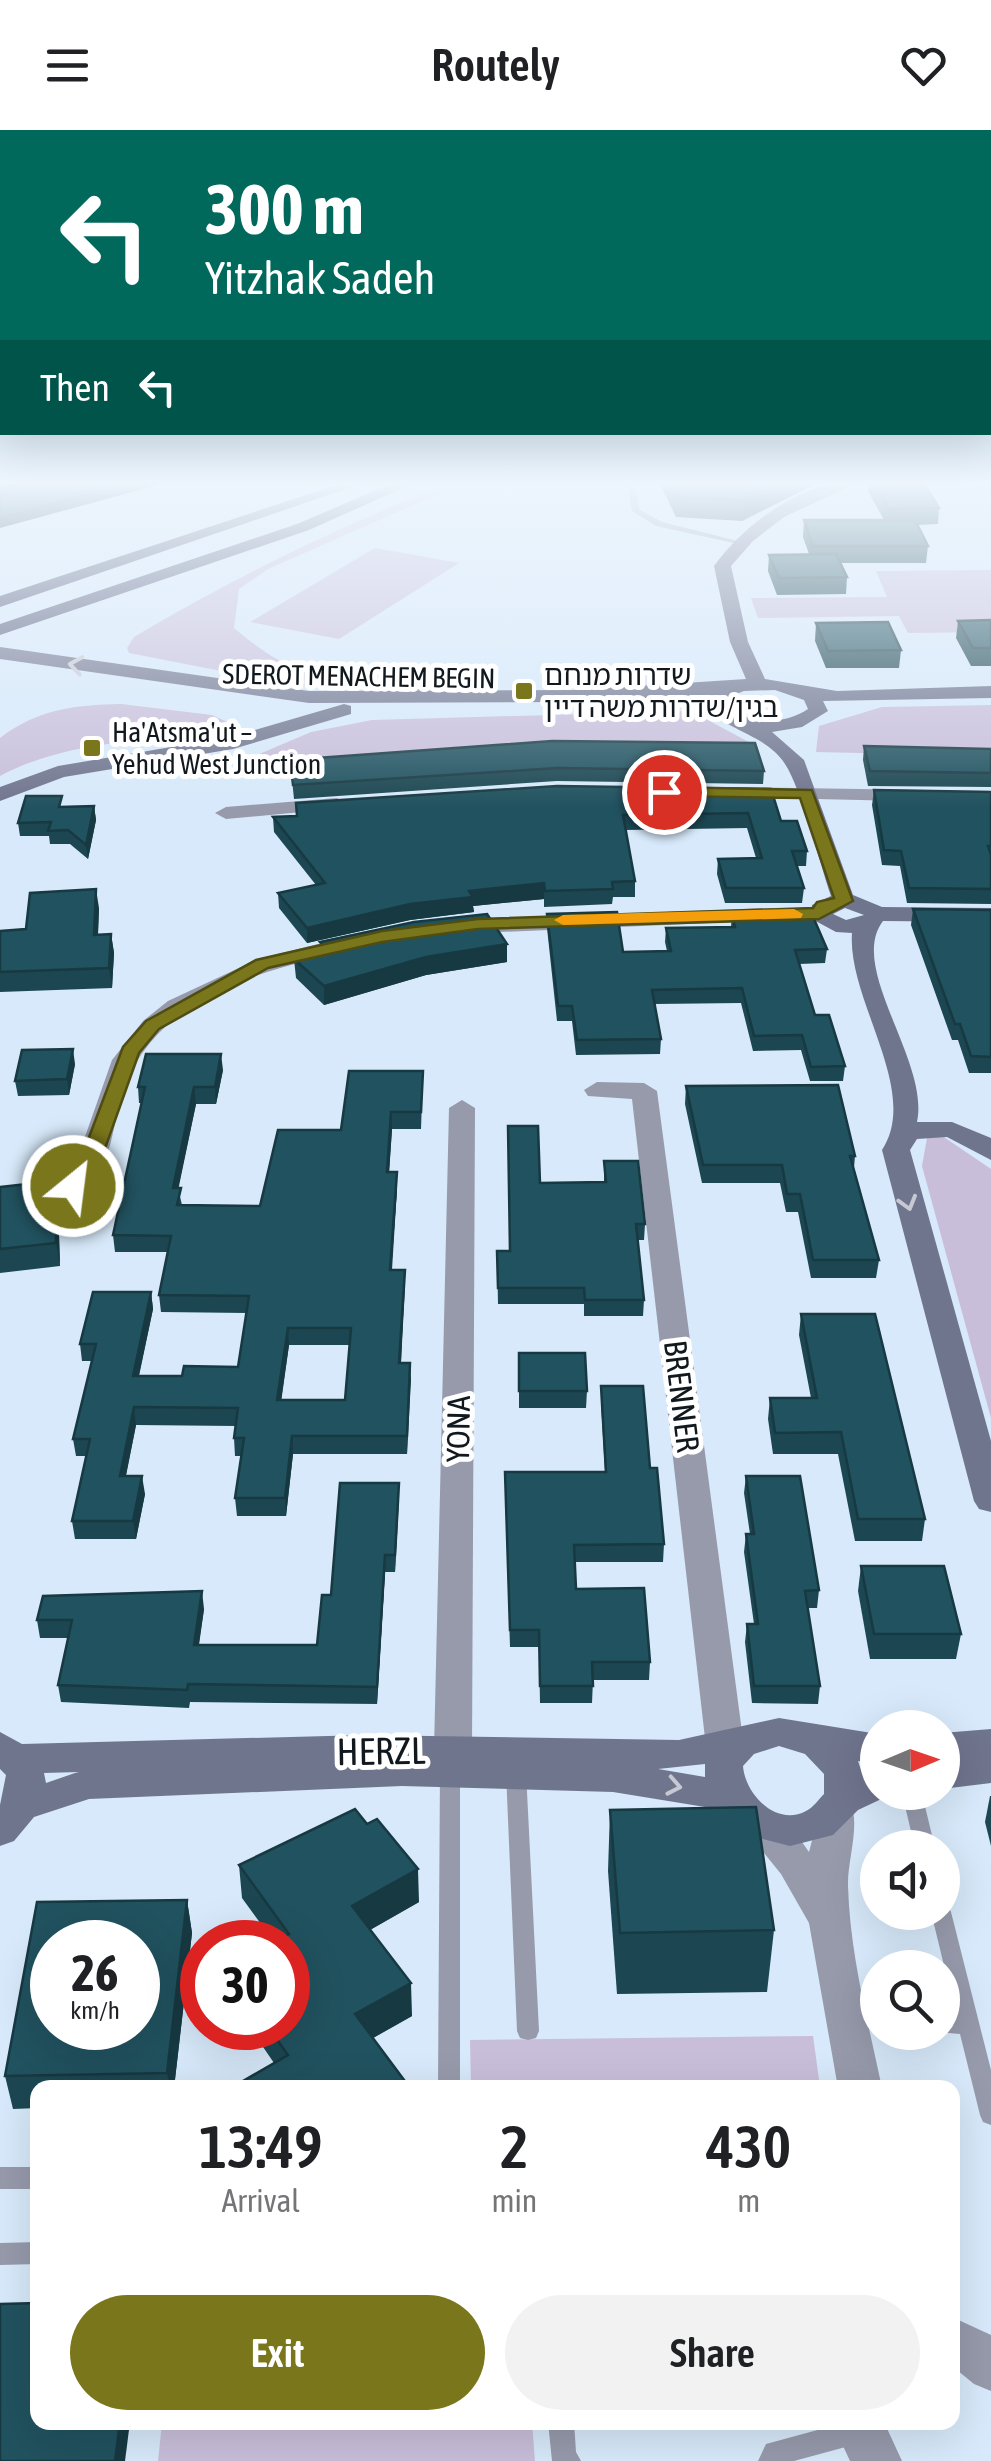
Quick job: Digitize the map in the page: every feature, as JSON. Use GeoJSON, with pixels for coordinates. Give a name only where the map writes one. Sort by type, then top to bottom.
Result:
{"type":"FeatureCollection","features":[{"type":"Feature","properties":{"kind":"main road"},"geometry":{"type":"LineString","coordinates":[[0,602],[34,591]]}},
{"type":"Feature","properties":{"kind":"main road"},"geometry":{"type":"LineString","coordinates":[[0,630],[115,591]]}},
{"type":"Feature","properties":{"kind":"street"},"geometry":{"type":"LineString","coordinates":[[728,591],[739,642],[758,684]]}},
{"type":"Feature","properties":{"kind":"street","name":"SDEROT MENACHEM BEGIN"},"geometry":{"type":"LineString","coordinates":[[0,653],[277,694],[420,698],[683,693],[758,684],[807,692]]}},
{"type":"Feature","properties":{"kind":"street","name":"SDEROT MENACHEM BEGIN"},"geometry":{"type":"LineString","coordinates":[[0,673],[244,709],[690,707],[718,711],[748,723]]}},
{"type":"Feature","properties":{"kind":"street"},"geometry":{"type":"LineString","coordinates":[[718,711],[713,702],[717,695],[731,688]]}},
{"type":"Feature","properties":{"kind":"street"},"geometry":{"type":"LineString","coordinates":[[807,692],[837,696],[991,696]]}},
{"type":"Feature","properties":{"kind":"street"},"geometry":{"type":"LineString","coordinates":[[794,760],[808,717],[819,704],[807,692]]}},
{"type":"Feature","properties":{"kind":"street"},"geometry":{"type":"LineString","coordinates":[[748,723],[808,717],[850,704],[991,696]]}},
{"type":"Feature","properties":{"kind":"street"},"geometry":{"type":"LineString","coordinates":[[0,781],[81,754],[218,737],[254,722],[244,709]]}},
{"type":"Feature","properties":{"kind":"street"},"geometry":{"type":"LineString","coordinates":[[0,795],[78,765],[232,744],[309,716],[356,709]]}},
{"type":"Feature","properties":{"kind":"street"},"geometry":{"type":"LineString","coordinates":[[748,723],[794,760],[844,901]]}},
{"type":"Feature","properties":{"kind":"street"},"geometry":{"type":"LineString","coordinates":[[710,792],[991,796]]}},
{"type":"Feature","properties":{"kind":"street"},"geometry":{"type":"LineString","coordinates":[[226,813],[356,802]]}},
{"type":"Feature","properties":{"kind":"street"},"geometry":{"type":"LineString","coordinates":[[864,964],[872,919],[868,906],[844,901],[823,906],[823,918],[864,964],[902,1069],[907,1100],[897,1165],[991,1501]]}},
{"type":"Feature","properties":{"kind":"street"},"geometry":{"type":"LineString","coordinates":[[420,931],[596,918],[823,918],[844,926],[872,919],[991,916]]}},
{"type":"Feature","properties":{"kind":"street"},"geometry":{"type":"LineString","coordinates":[[0,1200],[53,1196],[73,1186],[86,1171],[130,1051],[153,1025],[262,964],[382,936]]}},
{"type":"Feature","properties":{"kind":"street"},"geometry":{"type":"LineString","coordinates":[[902,1069],[918,1092],[979,1143]]}},
{"type":"Feature","properties":{"kind":"street","name":"BRENNER"},"geometry":{"type":"LineString","coordinates":[[597,1090],[644,1092],[734,1744]]}},
{"type":"Feature","properties":{"kind":"street","name":"YONA"},"geometry":{"type":"LineString","coordinates":[[452,1761],[462,1108]]}},
{"type":"Feature","properties":{"kind":"street"},"geometry":{"type":"LineString","coordinates":[[899,1140],[920,1128],[979,1143]]}},
{"type":"Feature","properties":{"kind":"street"},"geometry":{"type":"LineString","coordinates":[[860,1746],[779,1732],[734,1744],[722,1768],[722,1782],[746,1813],[784,1844],[802,1871],[860,2019]]}},
{"type":"Feature","properties":{"kind":"street"},"geometry":{"type":"LineString","coordinates":[[810,1739],[833,1754],[853,1798],[826,1852],[829,1932]]}},
{"type":"Feature","properties":{"kind":"street"},"geometry":{"type":"LineString","coordinates":[[960,1746],[991,1742]]}},
{"type":"Feature","properties":{"kind":"street","name":"HERZL"},"geometry":{"type":"LineString","coordinates":[[11,1818],[89,1784],[452,1761],[693,1754],[734,1744]]}},
{"type":"Feature","properties":{"kind":"street"},"geometry":{"type":"LineString","coordinates":[[5,1750],[27,1776],[11,1818]]}},
{"type":"Feature","properties":{"kind":"street","name":"HERZL"},"geometry":{"type":"LineString","coordinates":[[5,1750],[452,1761],[516,1772],[650,1782],[711,1794],[746,1813]]}},
{"type":"Feature","properties":{"kind":"street"},"geometry":{"type":"LineString","coordinates":[[960,1772],[991,1768]]}},
{"type":"Feature","properties":{"kind":"street"},"geometry":{"type":"LineString","coordinates":[[746,1813],[804,1828],[853,1798]]}},
{"type":"Feature","properties":{"kind":"street"},"geometry":{"type":"LineString","coordinates":[[860,2080],[862,2050]]}},
{"type":"Feature","properties":{"kind":"lane"},"geometry":{"type":"LineString","coordinates":[[420,698],[426,672]]}},
{"type":"Feature","properties":{"kind":"lane"},"geometry":{"type":"LineString","coordinates":[[449,2080],[452,1761]]}},
{"type":"Feature","properties":{"kind":"lane"},"geometry":{"type":"LineString","coordinates":[[516,1772],[528,2031]]}},
{"type":"Feature","properties":{"kind":"lane"},"geometry":{"type":"LineString","coordinates":[[945,1930],[991,2115]]}},
{"type":"Feature","properties":{"kind":"lane"},"geometry":{"type":"LineString","coordinates":[[960,2024],[968,2024]]}},
{"type":"Feature","properties":{"kind":"lane"},"geometry":{"type":"LineString","coordinates":[[0,2178],[30,2178]]}},
{"type":"Feature","properties":{"kind":"lane"},"geometry":{"type":"LineString","coordinates":[[0,2254],[30,2253]]}},
{"type":"Feature","properties":{"kind":"lane"},"geometry":{"type":"LineString","coordinates":[[562,2430],[568,2461]]}},
{"type":"Feature","properties":{"kind":"lane"},"geometry":{"type":"LineString","coordinates":[[771,2461],[776,2454],[867,2446]]}},
{"type":"Feature","properties":{"kind":"shaded area"},"geometry":{"type":"Polygon","coordinates":[[[239,591],[234,628],[279,660],[293,668],[361,687],[299,686],[129,653],[127,648],[134,637],[212,593],[239,591]]]}},
{"type":"Feature","properties":{"kind":"shaded area"},"geometry":{"type":"Polygon","coordinates":[[[303,591],[415,591],[339,639],[250,622],[303,591]]]}},
{"type":"Feature","properties":{"kind":"shaded area"},"geometry":{"type":"Polygon","coordinates":[[[884,591],[991,591],[991,632],[908,633],[899,616],[758,618],[751,598],[887,597],[884,591]]]}},
{"type":"Feature","properties":{"kind":"shaded area"},"geometry":{"type":"Polygon","coordinates":[[[121,704],[212,715],[234,725],[205,737],[151,739],[74,750],[36,760],[0,776],[0,738],[14,728],[57,710],[121,704]]]}},
{"type":"Feature","properties":{"kind":"shaded area"},"geometry":{"type":"Polygon","coordinates":[[[991,705],[991,756],[816,752],[819,726],[882,707],[991,705]]]}},
{"type":"Feature","properties":{"kind":"shaded area"},"geometry":{"type":"Polygon","coordinates":[[[691,711],[758,747],[373,757],[252,767],[257,755],[311,732],[372,720],[691,711]]]}},
{"type":"Feature","properties":{"kind":"shaded area"},"geometry":{"type":"Polygon","coordinates":[[[929,1127],[991,1169],[991,1418],[922,1166],[929,1127]]]}},
{"type":"Feature","properties":{"kind":"shaded area"},"geometry":{"type":"Polygon","coordinates":[[[813,2036],[819,2080],[471,2080],[470,2040],[813,2036]]]}},
{"type":"Feature","properties":{"kind":"shaded area"},"geometry":{"type":"Polygon","coordinates":[[[161,2430],[533,2430],[535,2461],[158,2461],[161,2430]]]}},
{"type":"Feature","properties":{"kind":"building"},"geometry":{"type":"Polygon","coordinates":[[[991,620],[991,648],[973,648],[958,621],[991,620]]]}},
{"type":"Feature","properties":{"kind":"building"},"geometry":{"type":"Polygon","coordinates":[[[888,622],[901,650],[828,651],[816,623],[888,622]]]}},
{"type":"Feature","properties":{"kind":"building"},"geometry":{"type":"Polygon","coordinates":[[[552,741],[755,743],[764,771],[557,768],[293,785],[290,760],[552,741]]]}},
{"type":"Feature","properties":{"kind":"building"},"geometry":{"type":"Polygon","coordinates":[[[864,746],[991,749],[991,773],[870,771],[864,746]]]}},
{"type":"Feature","properties":{"kind":"building"},"geometry":{"type":"Polygon","coordinates":[[[557,786],[771,789],[781,821],[797,821],[807,851],[792,851],[804,888],[726,888],[718,859],[762,858],[748,813],[623,815],[635,881],[612,882],[613,889],[545,891],[544,883],[469,891],[473,897],[410,904],[307,928],[278,893],[325,883],[273,817],[297,816],[296,803],[557,786]]]}},
{"type":"Feature","properties":{"kind":"building"},"geometry":{"type":"Polygon","coordinates":[[[874,790],[991,792],[991,889],[909,888],[901,851],[884,850],[874,790]]]}},
{"type":"Feature","properties":{"kind":"building"},"geometry":{"type":"Polygon","coordinates":[[[26,796],[62,796],[59,807],[94,806],[86,845],[68,830],[48,831],[51,822],[18,823],[26,796]]]}},
{"type":"Feature","properties":{"kind":"building"},"geometry":{"type":"Polygon","coordinates":[[[96,889],[94,935],[111,934],[109,968],[0,972],[0,931],[26,929],[30,893],[96,889]]]}},
{"type":"Feature","properties":{"kind":"building"},"geometry":{"type":"Polygon","coordinates":[[[913,909],[991,910],[991,1057],[971,1056],[960,1024],[955,1024],[913,909]]]}},
{"type":"Feature","properties":{"kind":"building"},"geometry":{"type":"Polygon","coordinates":[[[617,912],[623,952],[671,951],[666,928],[735,927],[732,914],[811,912],[827,949],[795,950],[815,1015],[829,1015],[845,1066],[811,1067],[802,1035],[754,1036],[742,988],[652,990],[661,1039],[577,1040],[572,1006],[558,1006],[547,914],[617,912]]]}},
{"type":"Feature","properties":{"kind":"building"},"geometry":{"type":"Polygon","coordinates":[[[487,914],[507,944],[426,957],[324,986],[294,959],[327,950],[320,942],[414,922],[487,914]]]}},
{"type":"Feature","properties":{"kind":"building"},"geometry":{"type":"Polygon","coordinates":[[[73,1049],[67,1079],[15,1081],[22,1050],[73,1049]]]}},
{"type":"Feature","properties":{"kind":"building"},"geometry":{"type":"Polygon","coordinates":[[[146,1054],[221,1054],[215,1087],[194,1087],[173,1188],[181,1188],[177,1205],[260,1206],[278,1130],[341,1130],[349,1071],[423,1071],[421,1112],[391,1112],[387,1172],[397,1172],[390,1270],[405,1270],[399,1363],[410,1363],[407,1436],[292,1436],[285,1498],[235,1498],[244,1438],[234,1438],[238,1408],[134,1407],[120,1476],[142,1476],[133,1521],[72,1521],[90,1439],[73,1439],[96,1344],[80,1344],[93,1292],[151,1292],[133,1376],[182,1376],[184,1366],[238,1367],[249,1296],[159,1295],[171,1236],[113,1235],[145,1087],[138,1087],[146,1054]],[[288,1328],[277,1400],[345,1400],[351,1328],[288,1328]]]}},
{"type":"Feature","properties":{"kind":"building"},"geometry":{"type":"Polygon","coordinates":[[[838,1085],[855,1156],[850,1156],[879,1260],[813,1260],[800,1194],[787,1194],[782,1165],[703,1165],[686,1086],[838,1085]]]}},
{"type":"Feature","properties":{"kind":"building"},"geometry":{"type":"Polygon","coordinates":[[[508,1126],[538,1126],[540,1183],[606,1182],[604,1161],[638,1161],[645,1224],[636,1224],[644,1300],[585,1300],[584,1288],[498,1288],[497,1251],[510,1251],[508,1126]]]}},
{"type":"Feature","properties":{"kind":"building"},"geometry":{"type":"Polygon","coordinates":[[[55,1181],[56,1243],[0,1249],[0,1187],[55,1181]]]}},
{"type":"Feature","properties":{"kind":"building"},"geometry":{"type":"Polygon","coordinates":[[[801,1314],[875,1314],[925,1519],[858,1519],[841,1432],[775,1433],[770,1398],[817,1398],[801,1314]]]}},
{"type":"Feature","properties":{"kind":"building"},"geometry":{"type":"Polygon","coordinates":[[[519,1353],[585,1353],[587,1391],[519,1391],[519,1353]]]}},
{"type":"Feature","properties":{"kind":"building"},"geometry":{"type":"Polygon","coordinates":[[[601,1386],[643,1386],[650,1468],[657,1468],[664,1544],[574,1545],[576,1589],[644,1588],[650,1662],[592,1662],[593,1686],[540,1686],[539,1630],[510,1630],[505,1472],[606,1472],[601,1386]]]}},
{"type":"Feature","properties":{"kind":"building"},"geometry":{"type":"Polygon","coordinates":[[[746,1476],[800,1476],[819,1590],[805,1591],[820,1686],[754,1686],[747,1624],[758,1624],[746,1534],[754,1534],[746,1476]]]}},
{"type":"Feature","properties":{"kind":"building"},"geometry":{"type":"Polygon","coordinates":[[[340,1483],[399,1483],[395,1555],[385,1555],[377,1687],[188,1684],[187,1690],[58,1685],[72,1620],[37,1620],[43,1596],[202,1591],[194,1645],[317,1645],[322,1595],[331,1595],[340,1483]]]}},
{"type":"Feature","properties":{"kind":"building"},"geometry":{"type":"Polygon","coordinates":[[[861,1566],[944,1566],[961,1634],[874,1634],[861,1566]]]}},
{"type":"Feature","properties":{"kind":"building"},"geometry":{"type":"Polygon","coordinates":[[[756,1807],[774,1930],[620,1933],[610,1810],[756,1807]]]}},
{"type":"Feature","properties":{"kind":"building"},"geometry":{"type":"Polygon","coordinates":[[[355,1809],[367,1824],[377,1819],[418,1869],[352,1906],[411,1983],[355,2014],[404,2080],[245,2080],[288,2055],[284,2050],[310,2050],[310,1920],[279,1920],[239,1865],[355,1809]]]}},
{"type":"Feature","properties":{"kind":"building"},"geometry":{"type":"Polygon","coordinates":[[[187,1900],[185,1920],[180,1920],[180,1961],[167,2073],[5,2076],[30,1940],[30,2050],[160,2050],[160,1920],[34,1920],[37,1902],[187,1900]]]}},
{"type":"Feature","properties":{"kind":"building"},"geometry":{"type":"Polygon","coordinates":[[[30,2303],[30,2430],[119,2430],[115,2461],[0,2461],[0,2304],[30,2303]]]}},
{"type":"Feature","properties":{"kind":"slow traffic"},"geometry":{"type":"LineString","coordinates":[[563,920],[794,914]]}},
{"type":"Feature","properties":{"kind":"place","name":"שדרות מנחם בגין/שדרות משה דיין"},"geometry":{"type":"Point","coordinates":[524,691]}},
{"type":"Feature","properties":{"kind":"place","name":"Ha'Atsma'ut – Yehud West Junction"},"geometry":{"type":"Point","coordinates":[92,748]}},
{"type":"Feature","properties":{"kind":"route"},"geometry":{"type":"LineString","coordinates":[[73,1186],[86,1171],[130,1051],[153,1025],[198,996],[262,964],[382,936],[478,924],[819,914],[823,906],[844,901],[806,793],[664,792]]}}]}
